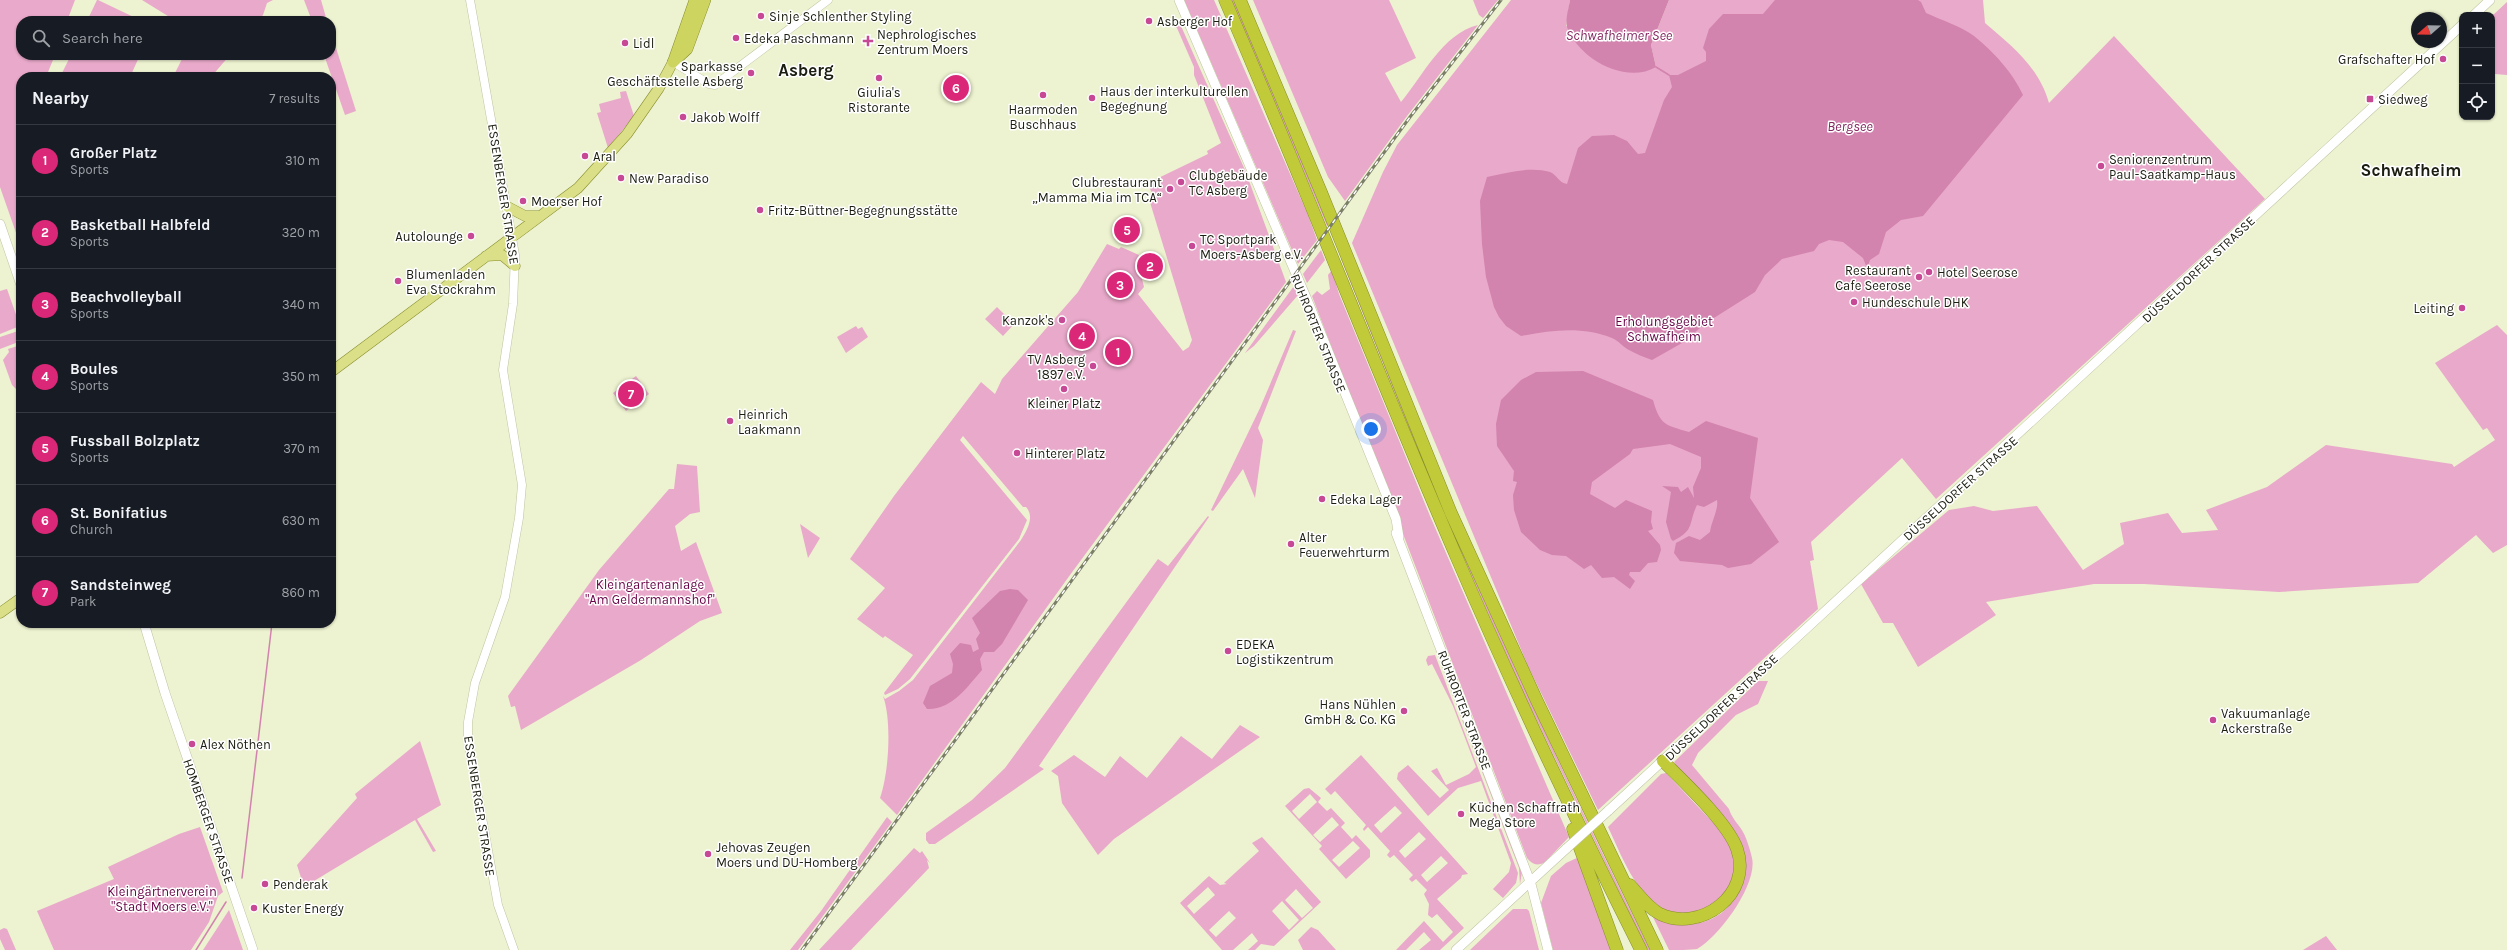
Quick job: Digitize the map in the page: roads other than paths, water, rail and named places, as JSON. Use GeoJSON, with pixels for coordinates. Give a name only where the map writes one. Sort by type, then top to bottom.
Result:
{"type":"FeatureCollection","features":[{"type":"Feature","properties":{"kind":"highway"},"geometry":{"type":"LineString","coordinates":[[673,62],[695,0]]}},
{"type":"Feature","properties":{"kind":"highway"},"geometry":{"type":"LineString","coordinates":[[673,62],[687,49],[705,0]]}},
{"type":"Feature","properties":{"kind":"highway"},"geometry":{"type":"LineString","coordinates":[[1225,0],[1307,192],[1458,561],[1549,762],[1640,950]]}},
{"type":"Feature","properties":{"kind":"highway"},"geometry":{"type":"LineString","coordinates":[[1240,0],[1321,192],[1452,513],[1537,701],[1657,950]]}},
{"type":"Feature","properties":{"kind":"highway"},"geometry":{"type":"LineString","coordinates":[[1620,874],[1650,907],[1660,914],[1682,919],[1704,916],[1714,911],[1730,896],[1736,886],[1740,861],[1737,848],[1726,830],[1663,761]]}},
{"type":"Feature","properties":{"kind":"highway"},"geometry":{"type":"LineString","coordinates":[[1549,762],[1617,950]]}},
{"type":"Feature","properties":{"kind":"main road","name":"RUHRORTER STRASSE"},"geometry":{"type":"LineString","coordinates":[[1179,0],[1308,303],[1373,467],[1396,519],[1399,537],[1531,884],[1548,950]]}},
{"type":"Feature","properties":{"kind":"main road"},"geometry":{"type":"LineString","coordinates":[[2477,12],[2490,0]]}},
{"type":"Feature","properties":{"kind":"main road","name":"DÜSSELDORFER STRASSE"},"geometry":{"type":"LineString","coordinates":[[1456,950],[1531,884],[1567,848],[2459,28]]}},
{"type":"Feature","properties":{"kind":"main road"},"geometry":{"type":"LineString","coordinates":[[336,368],[512,235],[576,189],[606,159],[646,108],[673,62]]}},
{"type":"Feature","properties":{"kind":"main road"},"geometry":{"type":"LineString","coordinates":[[508,207],[525,216],[539,216]]}},
{"type":"Feature","properties":{"kind":"main road"},"geometry":{"type":"LineString","coordinates":[[0,224],[16,270]]}},
{"type":"Feature","properties":{"kind":"main road"},"geometry":{"type":"LineString","coordinates":[[486,256],[502,255],[516,266]]}},
{"type":"Feature","properties":{"kind":"main road"},"geometry":{"type":"LineString","coordinates":[[0,613],[16,602]]}},
{"type":"Feature","properties":{"kind":"main road","name":"HOMBERGER STRASSE"},"geometry":{"type":"LineString","coordinates":[[145,628],[165,694],[254,950]]}},
{"type":"Feature","properties":{"kind":"street","name":"ESSENBERGER STRASSE"},"geometry":{"type":"LineString","coordinates":[[470,0],[508,207],[516,266],[513,304],[503,370],[522,493],[504,597],[479,668],[468,722],[470,751],[492,878],[501,916],[514,950]]}},
{"type":"Feature","properties":{"kind":"street"},"geometry":{"type":"LineString","coordinates":[[673,62],[709,84],[716,85],[828,0]]}},
{"type":"Feature","properties":{"kind":"water","name":"Schwafheimer See"},"geometry":{"type":"Polygon","coordinates":[[[1570,0],[1669,0],[1651,45],[1656,67],[1644,72],[1631,73],[1604,65],[1592,58],[1581,49],[1567,27],[1570,0]]]}},
{"type":"Feature","properties":{"kind":"water","name":"Bergsee"},"geometry":{"type":"Polygon","coordinates":[[[1775,0],[1918,0],[1921,2],[1926,13],[1963,29],[1981,42],[1995,55],[2008,71],[2023,95],[1923,216],[1901,220],[1886,232],[1879,254],[1870,260],[1867,268],[1863,258],[1843,242],[1829,240],[1819,244],[1814,251],[1782,259],[1765,275],[1755,292],[1706,323],[1682,343],[1652,360],[1629,350],[1614,339],[1601,334],[1567,330],[1521,336],[1506,326],[1494,307],[1486,277],[1482,244],[1480,201],[1487,177],[1518,171],[1542,170],[1552,173],[1562,182],[1567,184],[1578,148],[1592,136],[1614,135],[1627,141],[1638,154],[1645,153],[1664,100],[1672,87],[1669,75],[1678,75],[1706,61],[1706,52],[1703,48],[1709,29],[1723,14],[1763,14],[1775,0]]]}},
{"type":"Feature","properties":{"kind":"water"},"geometry":{"type":"Polygon","coordinates":[[[1583,371],[1653,400],[1658,415],[1661,419],[1674,428],[1689,432],[1706,421],[1758,438],[1750,498],[1779,542],[1751,564],[1728,568],[1722,565],[1680,561],[1674,553],[1676,543],[1689,536],[1700,540],[1710,532],[1716,511],[1717,500],[1704,507],[1697,505],[1688,530],[1673,541],[1671,539],[1666,522],[1671,492],[1662,486],[1678,487],[1681,492],[1688,487],[1694,498],[1693,487],[1701,468],[1701,457],[1670,444],[1633,449],[1630,454],[1592,482],[1590,494],[1615,508],[1626,500],[1652,511],[1651,522],[1653,529],[1648,531],[1660,545],[1661,550],[1657,562],[1648,563],[1640,572],[1630,572],[1629,575],[1635,581],[1630,589],[1614,577],[1602,578],[1591,565],[1584,569],[1566,556],[1552,555],[1540,550],[1521,532],[1514,510],[1513,495],[1517,482],[1513,481],[1514,471],[1497,446],[1496,424],[1501,400],[1521,380],[1536,372],[1583,371]]]}},
{"type":"Feature","properties":{"kind":"water"},"geometry":{"type":"Polygon","coordinates":[[[1010,589],[1018,590],[1028,600],[1002,644],[994,652],[984,652],[980,659],[982,670],[965,690],[944,706],[927,709],[923,703],[930,686],[952,673],[953,664],[950,654],[960,643],[971,645],[973,652],[979,649],[976,639],[980,633],[972,618],[1000,591],[1010,589]]]}},
{"type":"Feature","properties":{"kind":"waterway"},"geometry":{"type":"LineString","coordinates":[[1656,67],[1669,75]]}},
{"type":"Feature","properties":{"kind":"waterway"},"geometry":{"type":"LineString","coordinates":[[242,878],[271,628]]}},
{"type":"Feature","properties":{"kind":"waterway"},"geometry":{"type":"LineString","coordinates":[[196,950],[226,902]]}},
{"type":"Feature","properties":{"kind":"railway"},"geometry":{"type":"LineString","coordinates":[[802,950],[1410,117],[1501,0]]}},
{"type":"Feature","properties":{"kind":"place","name":"Sinje Schlenther Styling"},"geometry":{"type":"Point","coordinates":[761,16]}},
{"type":"Feature","properties":{"kind":"place","name":"Asberger Hof"},"geometry":{"type":"Point","coordinates":[1149,21]}},
{"type":"Feature","properties":{"kind":"place","name":"Edeka Paschmann"},"geometry":{"type":"Point","coordinates":[736,38]}},
{"type":"Feature","properties":{"kind":"place","name":"Nephrologisches Zentrum Moers"},"geometry":{"type":"Point","coordinates":[868,41]}},
{"type":"Feature","properties":{"kind":"place","name":"Lidl"},"geometry":{"type":"Point","coordinates":[625,43]}},
{"type":"Feature","properties":{"kind":"place","name":"Grafschafter Hof"},"geometry":{"type":"Point","coordinates":[2443,59]}},
{"type":"Feature","properties":{"kind":"place","name":"Sparkasse Geschäftsstelle Asberg"},"geometry":{"type":"Point","coordinates":[751,73]}},
{"type":"Feature","properties":{"kind":"place","name":"Giulia's Ristorante"},"geometry":{"type":"Point","coordinates":[879,78]}},
{"type":"Feature","properties":{"kind":"place","name":"St. Bonifatius"},"geometry":{"type":"Point","coordinates":[956,88]}},
{"type":"Feature","properties":{"kind":"place","name":"Haarmoden Buschhaus"},"geometry":{"type":"Point","coordinates":[1043,95]}},
{"type":"Feature","properties":{"kind":"place","name":"Haus der interkulturellen Begegnung"},"geometry":{"type":"Point","coordinates":[1092,98]}},
{"type":"Feature","properties":{"kind":"place","name":"Siedweg"},"geometry":{"type":"Point","coordinates":[2370,99]}},
{"type":"Feature","properties":{"kind":"place","name":"Jakob Wolff"},"geometry":{"type":"Point","coordinates":[683,117]}},
{"type":"Feature","properties":{"kind":"place","name":"Aral"},"geometry":{"type":"Point","coordinates":[585,156]}},
{"type":"Feature","properties":{"kind":"place","name":"Seniorenzentrum Paul-Saatkamp-Haus"},"geometry":{"type":"Point","coordinates":[2101,166]}},
{"type":"Feature","properties":{"kind":"place","name":"New Paradiso"},"geometry":{"type":"Point","coordinates":[621,178]}},
{"type":"Feature","properties":{"kind":"place","name":"Clubgebäude TC Asberg"},"geometry":{"type":"Point","coordinates":[1181,182]}},
{"type":"Feature","properties":{"kind":"place","name":"Clubrestaurant „Mamma Mia im TCA“"},"geometry":{"type":"Point","coordinates":[1170,189]}},
{"type":"Feature","properties":{"kind":"place","name":"Moerser Hof"},"geometry":{"type":"Point","coordinates":[523,201]}},
{"type":"Feature","properties":{"kind":"place","name":"Fritz-Büttner-Begegnungsstätte"},"geometry":{"type":"Point","coordinates":[760,210]}},
{"type":"Feature","properties":{"kind":"place","name":"Fussball Bolzplatz"},"geometry":{"type":"Point","coordinates":[1127,230]}},
{"type":"Feature","properties":{"kind":"place","name":"Autolounge"},"geometry":{"type":"Point","coordinates":[471,236]}},
{"type":"Feature","properties":{"kind":"place","name":"TC Sportpark Moers-Asberg e.V."},"geometry":{"type":"Point","coordinates":[1192,246]}},
{"type":"Feature","properties":{"kind":"place","name":"Basketball Halbfeld"},"geometry":{"type":"Point","coordinates":[1150,266]}},
{"type":"Feature","properties":{"kind":"place","name":"Hotel Seerose"},"geometry":{"type":"Point","coordinates":[1929,272]}},
{"type":"Feature","properties":{"kind":"place","name":"Restaurant Cafe Seerose"},"geometry":{"type":"Point","coordinates":[1919,277]}},
{"type":"Feature","properties":{"kind":"place","name":"Blumenladen Eva Stockrahm"},"geometry":{"type":"Point","coordinates":[398,281]}},
{"type":"Feature","properties":{"kind":"place","name":"Beachvolleyball"},"geometry":{"type":"Point","coordinates":[1120,285]}},
{"type":"Feature","properties":{"kind":"place","name":"Hundeschule DHK"},"geometry":{"type":"Point","coordinates":[1854,302]}},
{"type":"Feature","properties":{"kind":"place","name":"Leiting"},"geometry":{"type":"Point","coordinates":[2462,308]}},
{"type":"Feature","properties":{"kind":"place","name":"Kanzok's"},"geometry":{"type":"Point","coordinates":[1062,320]}},
{"type":"Feature","properties":{"kind":"place","name":"Boules"},"geometry":{"type":"Point","coordinates":[1082,336]}},
{"type":"Feature","properties":{"kind":"place","name":"Großer Platz"},"geometry":{"type":"Point","coordinates":[1118,352]}},
{"type":"Feature","properties":{"kind":"place","name":"TV Asberg 1897 e.V."},"geometry":{"type":"Point","coordinates":[1093,366]}},
{"type":"Feature","properties":{"kind":"place","name":"Kleiner Platz"},"geometry":{"type":"Point","coordinates":[1064,389]}},
{"type":"Feature","properties":{"kind":"place","name":"Sandsteinweg"},"geometry":{"type":"Point","coordinates":[631,394]}},
{"type":"Feature","properties":{"kind":"place","name":"Heinrich Laakmann"},"geometry":{"type":"Point","coordinates":[730,421]}},
{"type":"Feature","properties":{"kind":"place","name":"Hinterer Platz"},"geometry":{"type":"Point","coordinates":[1017,453]}},
{"type":"Feature","properties":{"kind":"place","name":"Edeka Lager"},"geometry":{"type":"Point","coordinates":[1322,499]}},
{"type":"Feature","properties":{"kind":"place","name":"Alter Feuerwehrturm"},"geometry":{"type":"Point","coordinates":[1291,544]}},
{"type":"Feature","properties":{"kind":"place","name":"EDEKA Logistikzentrum"},"geometry":{"type":"Point","coordinates":[1228,651]}},
{"type":"Feature","properties":{"kind":"place","name":"Hans Nühlen GmbH & Co. KG"},"geometry":{"type":"Point","coordinates":[1404,711]}},
{"type":"Feature","properties":{"kind":"place","name":"Vakuumanlage Ackerstraße"},"geometry":{"type":"Point","coordinates":[2213,720]}},
{"type":"Feature","properties":{"kind":"place","name":"Alex Nöthen"},"geometry":{"type":"Point","coordinates":[192,744]}},
{"type":"Feature","properties":{"kind":"place","name":"Küchen Schaffrath Mega Store"},"geometry":{"type":"Point","coordinates":[1461,814]}},
{"type":"Feature","properties":{"kind":"place","name":"Jehovas Zeugen Moers und DU-Homberg"},"geometry":{"type":"Point","coordinates":[708,854]}},
{"type":"Feature","properties":{"kind":"place","name":"Penderak"},"geometry":{"type":"Point","coordinates":[265,884]}},
{"type":"Feature","properties":{"kind":"place","name":"Kuster Energy"},"geometry":{"type":"Point","coordinates":[254,908]}},
{"type":"Feature","properties":{"kind":"district","name":"Asberg"},"geometry":{"type":"Point","coordinates":[806,70]}},
{"type":"Feature","properties":{"kind":"district","name":"Schwafheim"},"geometry":{"type":"Point","coordinates":[2411,170]}},
{"type":"Feature","properties":{"kind":"park label","name":"Erholungsgebiet Schwafheim"},"geometry":{"type":"Point","coordinates":[1664,328]}},
{"type":"Feature","properties":{"kind":"park label","name":"Kleingartenanlage \"Am Geldermannshof\""},"geometry":{"type":"Point","coordinates":[650,592]}},
{"type":"Feature","properties":{"kind":"park label","name":"Kleingärtnerverein \"Stadt Moers e.V.\""},"geometry":{"type":"Point","coordinates":[162,898]}}]}
